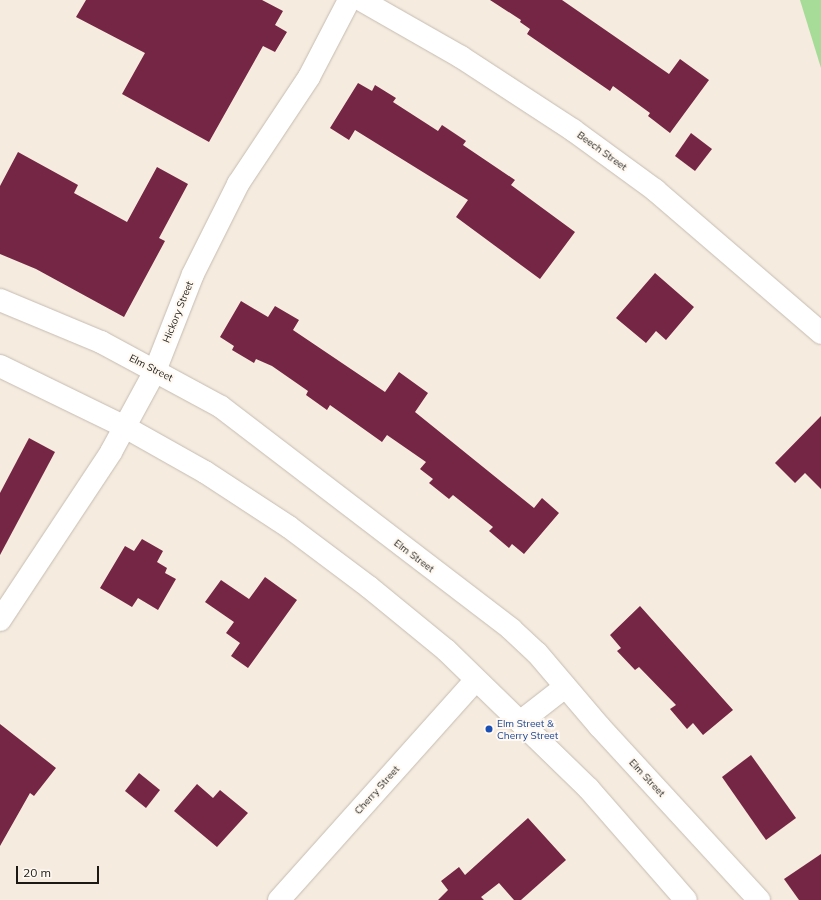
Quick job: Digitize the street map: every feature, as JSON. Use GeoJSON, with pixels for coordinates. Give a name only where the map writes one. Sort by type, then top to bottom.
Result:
{"type":"FeatureCollection","features":[{"type":"Feature","properties":{"kind":"street","name":"Hickory Street"},"geometry":{"type":"LineString","coordinates":[[0,620],[67,522],[125,426],[154,371],[193,274],[238,184],[309,77],[350,0]]}},
{"type":"Feature","properties":{"kind":"street","name":"Beech Street"},"geometry":{"type":"LineString","coordinates":[[361,0],[461,57],[573,130],[655,190],[821,333]]}},
{"type":"Feature","properties":{"kind":"street","name":"Elm Street"},"geometry":{"type":"LineString","coordinates":[[0,300],[101,342],[196,392],[247,425],[511,629],[537,652],[565,687],[759,900]]}},
{"type":"Feature","properties":{"kind":"street"},"geometry":{"type":"LineString","coordinates":[[0,366],[125,426],[205,472],[289,527],[369,587],[476,680],[589,789],[686,900]]}},
{"type":"Feature","properties":{"kind":"street","name":"Cherry Street"},"geometry":{"type":"LineString","coordinates":[[279,900],[476,680]]}},
{"type":"Feature","properties":{"kind":"street"},"geometry":{"type":"LineString","coordinates":[[520,722],[565,687]]}},
{"type":"Feature","properties":{"kind":"green space"},"geometry":{"type":"Polygon","coordinates":[[[800,0],[821,0],[821,68],[800,0]]]}},
{"type":"Feature","properties":{"kind":"building"},"geometry":{"type":"Polygon","coordinates":[[[86,0],[262,0],[283,11],[275,25],[287,32],[275,52],[263,46],[209,142],[122,94],[145,53],[76,17],[86,0]]]}},
{"type":"Feature","properties":{"kind":"building"},"geometry":{"type":"Polygon","coordinates":[[[490,0],[562,0],[669,74],[680,59],[709,80],[670,133],[648,116],[650,113],[613,86],[610,91],[527,34],[530,29],[520,22],[521,20],[490,0]]]}},
{"type":"Feature","properties":{"kind":"building"},"geometry":{"type":"Polygon","coordinates":[[[358,83],[372,91],[375,85],[396,98],[393,102],[438,131],[442,125],[466,141],[463,145],[515,180],[511,185],[575,232],[540,279],[456,217],[468,200],[355,130],[349,140],[330,128],[358,83]]]}},
{"type":"Feature","properties":{"kind":"building"},"geometry":{"type":"Polygon","coordinates":[[[691,133],[712,149],[695,171],[675,156],[691,133]]]}},
{"type":"Feature","properties":{"kind":"building"},"geometry":{"type":"Polygon","coordinates":[[[18,152],[78,185],[74,193],[127,222],[157,167],[188,184],[159,238],[165,241],[124,317],[36,269],[0,254],[0,186],[18,152]]]}},
{"type":"Feature","properties":{"kind":"building"},"geometry":{"type":"Polygon","coordinates":[[[655,273],[694,307],[666,340],[656,331],[646,343],[616,318],[655,273]]]}},
{"type":"Feature","properties":{"kind":"building"},"geometry":{"type":"Polygon","coordinates":[[[241,301],[268,317],[275,306],[299,320],[293,330],[385,392],[399,372],[428,393],[415,412],[534,508],[542,498],[559,513],[524,554],[512,544],[509,548],[489,531],[493,527],[453,495],[449,499],[429,483],[433,479],[420,469],[426,462],[387,435],[382,442],[330,405],[327,410],[306,395],[308,391],[272,366],[256,359],[254,363],[232,350],[234,346],[220,337],[241,301]]]}},
{"type":"Feature","properties":{"kind":"building"},"geometry":{"type":"Polygon","coordinates":[[[821,416],[821,489],[805,473],[795,483],[775,463],[821,416]]]}},
{"type":"Feature","properties":{"kind":"building"},"geometry":{"type":"Polygon","coordinates":[[[29,438],[55,452],[0,555],[0,493],[29,438]]]}},
{"type":"Feature","properties":{"kind":"building"},"geometry":{"type":"Polygon","coordinates":[[[142,539],[163,551],[157,562],[167,568],[165,573],[176,579],[158,610],[138,598],[132,607],[100,588],[125,546],[134,551],[142,539]]]}},
{"type":"Feature","properties":{"kind":"building"},"geometry":{"type":"Polygon","coordinates":[[[265,577],[297,600],[248,668],[231,656],[240,643],[226,633],[234,622],[205,602],[221,580],[249,599],[265,577]]]}},
{"type":"Feature","properties":{"kind":"building"},"geometry":{"type":"Polygon","coordinates":[[[640,606],[733,710],[703,735],[693,723],[687,729],[670,709],[676,705],[639,667],[635,670],[617,651],[621,648],[610,635],[640,606]]]}},
{"type":"Feature","properties":{"kind":"building"},"geometry":{"type":"Polygon","coordinates":[[[0,724],[56,768],[34,796],[30,793],[0,846],[0,724]]]}},
{"type":"Feature","properties":{"kind":"building"},"geometry":{"type":"Polygon","coordinates":[[[751,755],[796,818],[766,840],[722,777],[751,755]]]}},
{"type":"Feature","properties":{"kind":"building"},"geometry":{"type":"Polygon","coordinates":[[[139,773],[160,790],[146,808],[125,791],[139,773]]]}},
{"type":"Feature","properties":{"kind":"building"},"geometry":{"type":"Polygon","coordinates":[[[197,784],[213,798],[220,790],[248,813],[217,847],[174,811],[197,784]]]}},
{"type":"Feature","properties":{"kind":"building"},"geometry":{"type":"Polygon","coordinates":[[[528,818],[566,860],[521,900],[514,900],[499,883],[481,897],[484,900],[438,900],[448,890],[441,881],[459,867],[465,875],[528,818]]]}},
{"type":"Feature","properties":{"kind":"building"},"geometry":{"type":"Polygon","coordinates":[[[821,854],[821,900],[799,900],[784,879],[821,854]]]}},
{"type":"Feature","properties":{"kind":"place","name":"Elm Street & Cherry Street"},"geometry":{"type":"Point","coordinates":[489,729]}}]}
